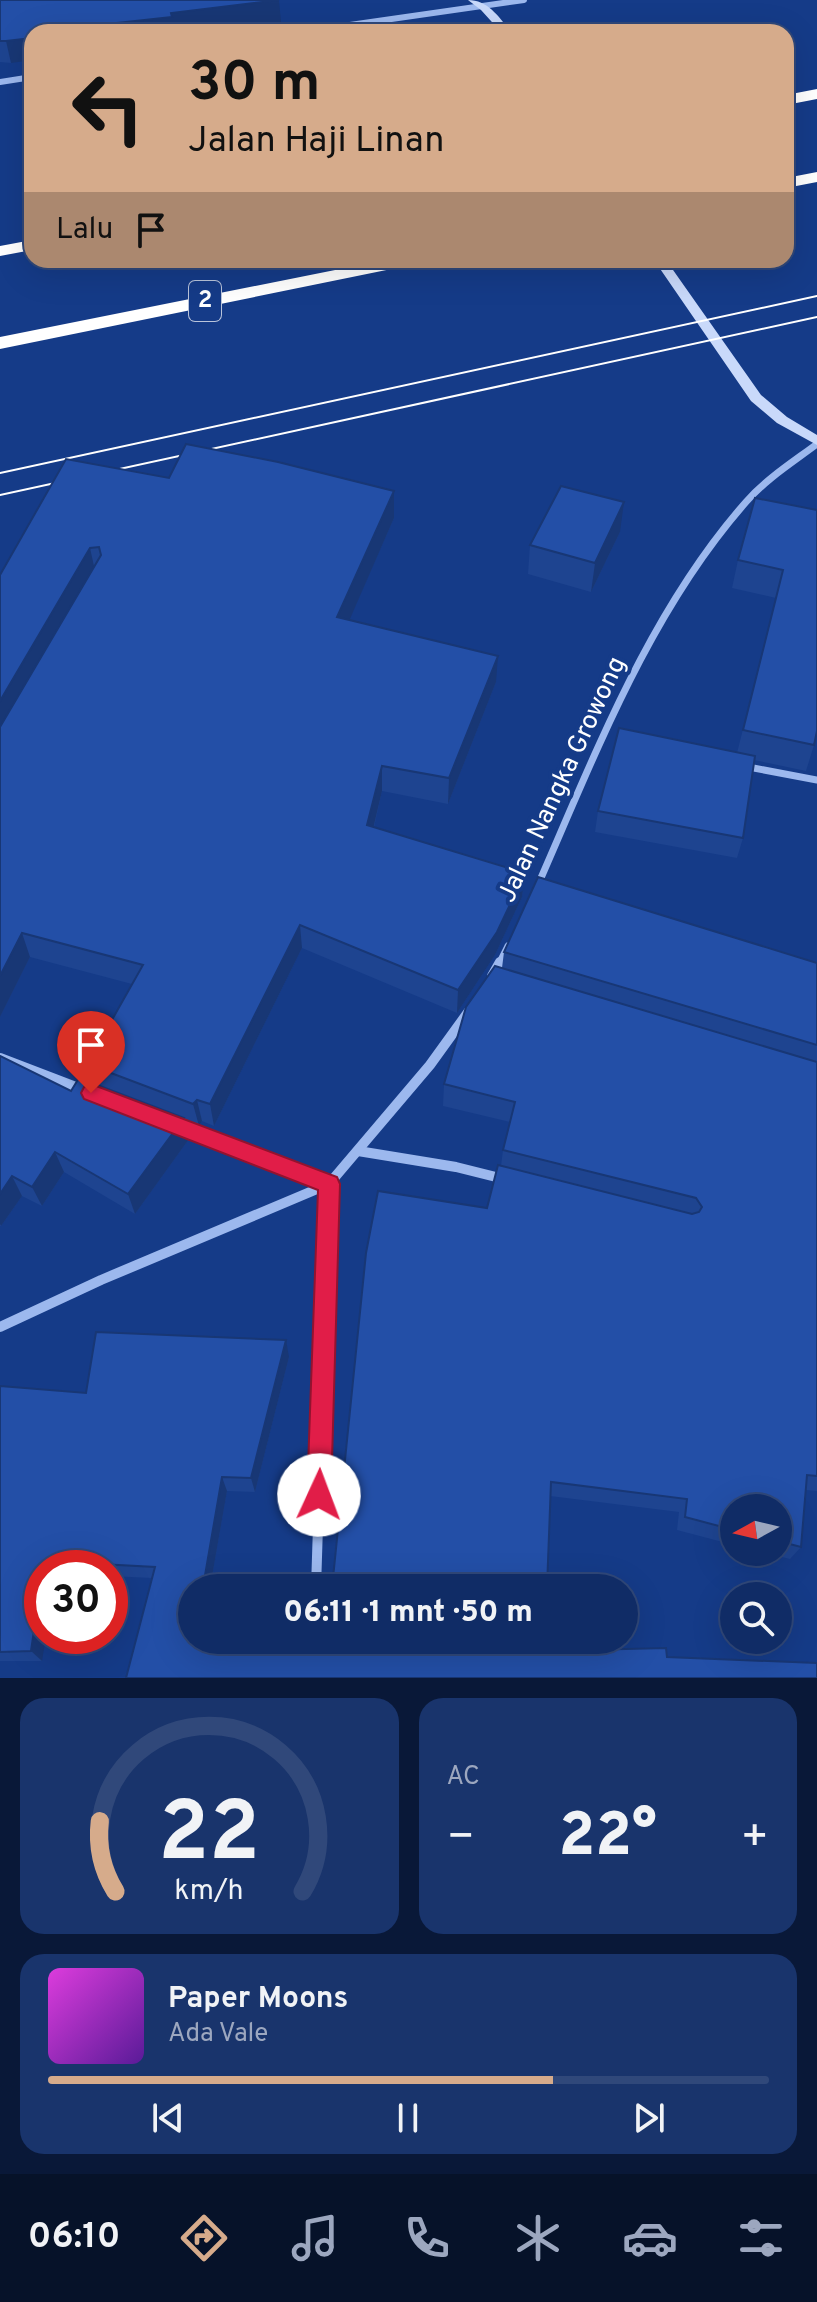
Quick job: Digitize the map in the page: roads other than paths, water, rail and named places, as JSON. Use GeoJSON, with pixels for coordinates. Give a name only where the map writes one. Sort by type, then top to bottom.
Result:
{"type":"FeatureCollection","features":[{"type":"Feature","properties":{"kind":"highway"},"geometry":{"type":"LineString","coordinates":[[794,98],[817,94]]}},
{"type":"Feature","properties":{"kind":"highway"},"geometry":{"type":"LineString","coordinates":[[794,181],[817,177]]}},
{"type":"Feature","properties":{"kind":"highway"},"geometry":{"type":"LineString","coordinates":[[0,251],[24,246]]}},
{"type":"Feature","properties":{"kind":"highway","name":"2"},"geometry":{"type":"LineString","coordinates":[[0,343],[371,268]]}},
{"type":"Feature","properties":{"kind":"street"},"geometry":{"type":"LineString","coordinates":[[473,0],[499,24]]}},
{"type":"Feature","properties":{"kind":"street"},"geometry":{"type":"LineString","coordinates":[[362,24],[524,0]]}},
{"type":"Feature","properties":{"kind":"street"},"geometry":{"type":"LineString","coordinates":[[0,82],[24,78]]}},
{"type":"Feature","properties":{"kind":"street"},"geometry":{"type":"LineString","coordinates":[[665,268],[756,398],[817,443]]}},
{"type":"Feature","properties":{"kind":"street","name":"Jalan Nangka Growong"},"geometry":{"type":"LineString","coordinates":[[535,893],[604,739],[679,594],[747,501],[817,443]]}},
{"type":"Feature","properties":{"kind":"street"},"geometry":{"type":"LineString","coordinates":[[747,501],[761,504]]}},
{"type":"Feature","properties":{"kind":"street"},"geometry":{"type":"LineString","coordinates":[[604,739],[619,742]]}},
{"type":"Feature","properties":{"kind":"street"},"geometry":{"type":"LineString","coordinates":[[726,763],[817,780]]}},
{"type":"Feature","properties":{"kind":"street","name":"Jalan Nangka Growong"},"geometry":{"type":"LineString","coordinates":[[505,985],[490,980],[516,931]]}},
{"type":"Feature","properties":{"kind":"street"},"geometry":{"type":"LineString","coordinates":[[0,1327],[101,1280],[329,1184],[430,1065],[473,1004]]}},
{"type":"Feature","properties":{"kind":"street"},"geometry":{"type":"LineString","coordinates":[[0,1058],[91,1093]]}},
{"type":"Feature","properties":{"kind":"street"},"geometry":{"type":"LineString","coordinates":[[165,1122],[329,1184]]}},
{"type":"Feature","properties":{"kind":"street"},"geometry":{"type":"LineString","coordinates":[[358,1151],[456,1167],[517,1182]]}},
{"type":"Feature","properties":{"kind":"street"},"geometry":{"type":"LineString","coordinates":[[316,1574],[329,1184]]}},
{"type":"Feature","properties":{"kind":"tram line"},"geometry":{"type":"LineString","coordinates":[[0,473],[817,296]]}},
{"type":"Feature","properties":{"kind":"tram line"},"geometry":{"type":"LineString","coordinates":[[0,495],[817,317]]}}]}
